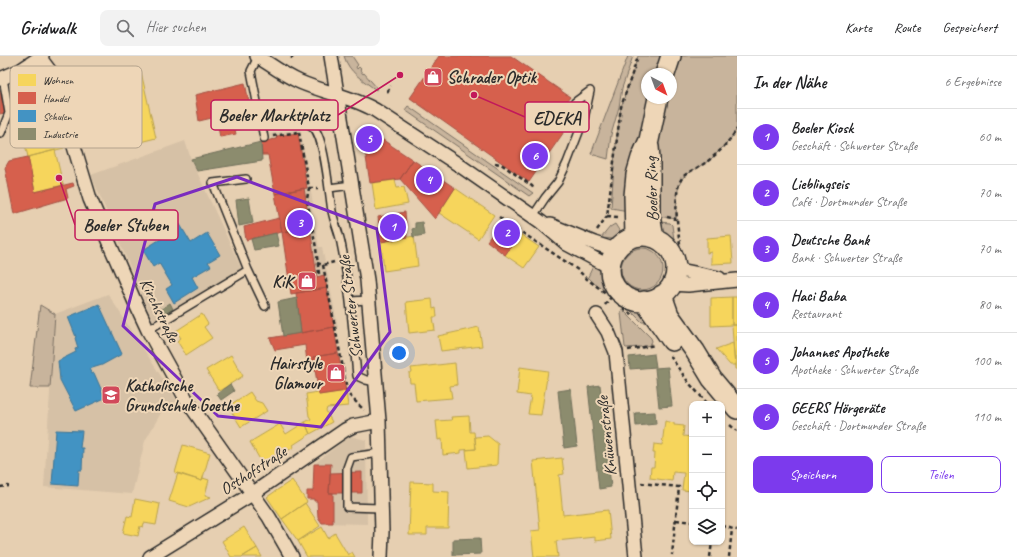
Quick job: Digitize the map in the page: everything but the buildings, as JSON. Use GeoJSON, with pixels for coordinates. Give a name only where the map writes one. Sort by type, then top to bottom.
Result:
{"type":"FeatureCollection","features":[{"type":"Feature","properties":{"kind":"main road"},"geometry":{"type":"LineString","coordinates":[[667,68],[671,56]]}},
{"type":"Feature","properties":{"kind":"main road","name":"Boeler Ring"},"geometry":{"type":"LineString","coordinates":[[635,237],[634,196],[636,175],[648,140],[657,104]]}},
{"type":"Feature","properties":{"kind":"main road","name":"Boeler Ring"},"geometry":{"type":"LineString","coordinates":[[648,140],[650,158],[650,216],[654,238]]}},
{"type":"Feature","properties":{"kind":"main road"},"geometry":{"type":"LineString","coordinates":[[675,280],[656,299],[644,302],[633,300],[618,291],[611,278],[610,267],[612,258],[616,250],[626,241],[635,237],[644,236],[654,238],[661,242],[670,252],[675,263],[675,280],[669,315],[695,351],[712,379],[737,409]]}},
{"type":"Feature","properties":{"kind":"main road"},"geometry":{"type":"LineString","coordinates":[[644,302],[672,342],[687,358],[712,379]]}},
{"type":"Feature","properties":{"kind":"street"},"geometry":{"type":"LineString","coordinates":[[258,56],[284,74],[299,81],[362,102],[459,165],[537,219],[567,244],[610,267]]}},
{"type":"Feature","properties":{"kind":"street","name":"Schwerter Straße"},"geometry":{"type":"LineString","coordinates":[[331,56],[369,300],[379,421],[381,557]]}},
{"type":"Feature","properties":{"kind":"street","name":"Kirchstraße"},"geometry":{"type":"LineString","coordinates":[[27,66],[41,57],[47,66]]}},
{"type":"Feature","properties":{"kind":"street","name":"Kirchstraße"},"geometry":{"type":"LineString","coordinates":[[74,148],[90,199],[148,330],[186,399],[268,517],[292,557]]}},
{"type":"Feature","properties":{"kind":"street"},"geometry":{"type":"LineString","coordinates":[[537,219],[594,243],[616,250]]}},
{"type":"Feature","properties":{"kind":"street"},"geometry":{"type":"LineString","coordinates":[[675,280],[688,285],[733,280]]}},
{"type":"Feature","properties":{"kind":"street"},"geometry":{"type":"LineString","coordinates":[[675,280],[733,280]]}},
{"type":"Feature","properties":{"kind":"street","name":"Knüwenstraße"},"geometry":{"type":"LineString","coordinates":[[598,315],[608,332],[616,352],[636,557]]}},
{"type":"Feature","properties":{"kind":"street","name":"Osthofstraße"},"geometry":{"type":"LineString","coordinates":[[150,557],[252,494],[345,430],[353,426],[379,421]]}},
{"type":"Feature","properties":{"kind":"lane"},"geometry":{"type":"LineString","coordinates":[[258,56],[251,72],[264,138]]}},
{"type":"Feature","properties":{"kind":"lane"},"geometry":{"type":"LineString","coordinates":[[1,134],[9,113],[2,78]]}},
{"type":"Feature","properties":{"kind":"lane"},"geometry":{"type":"LineString","coordinates":[[537,219],[545,198],[558,182],[569,158],[584,119],[590,90],[574,102],[561,123]]}},
{"type":"Feature","properties":{"kind":"lane"},"geometry":{"type":"LineString","coordinates":[[280,116],[296,118],[314,128],[321,142],[332,213],[341,243],[350,301],[357,376],[376,382]]}},
{"type":"Feature","properties":{"kind":"lane"},"geometry":{"type":"LineString","coordinates":[[246,179],[213,183],[248,270],[265,306]]}},
{"type":"Feature","properties":{"kind":"lane"},"geometry":{"type":"LineString","coordinates":[[329,188],[352,185]]}},
{"type":"Feature","properties":{"kind":"lane"},"geometry":{"type":"LineString","coordinates":[[148,330],[248,270]]}},
{"type":"Feature","properties":{"kind":"lane"},"geometry":{"type":"LineString","coordinates":[[350,301],[369,300]]}},
{"type":"Feature","properties":{"kind":"lane"},"geometry":{"type":"LineString","coordinates":[[380,453],[351,457],[347,468],[347,507],[381,508]]}},
{"type":"Feature","properties":{"kind":"path"},"geometry":{"type":"LineString","coordinates":[[387,92],[390,86]]}},
{"type":"Feature","properties":{"kind":"path"},"geometry":{"type":"LineString","coordinates":[[675,280],[693,264],[682,257],[676,218],[678,188],[682,178],[710,160],[729,141],[737,130]]}},
{"type":"Feature","properties":{"kind":"path"},"geometry":{"type":"LineString","coordinates":[[298,132],[300,132],[309,188],[307,199],[319,274]]}},
{"type":"Feature","properties":{"kind":"path"},"geometry":{"type":"LineString","coordinates":[[495,163],[501,164],[534,189]]}},
{"type":"Feature","properties":{"kind":"path"},"geometry":{"type":"LineString","coordinates":[[499,217],[578,270],[587,280],[638,320]]}},
{"type":"Feature","properties":{"kind":"path"},"geometry":{"type":"LineString","coordinates":[[317,263],[323,265],[326,274],[348,394],[364,410]]}},
{"type":"Feature","properties":{"kind":"path"},"geometry":{"type":"LineString","coordinates":[[616,352],[647,348],[661,344]]}},
{"type":"Feature","properties":{"kind":"path"},"geometry":{"type":"LineString","coordinates":[[670,355],[689,384],[705,401]]}},
{"type":"Feature","properties":{"kind":"path"},"geometry":{"type":"LineString","coordinates":[[629,482],[679,487],[672,555]]}},
{"type":"Feature","properties":{"kind":"path"},"geometry":{"type":"LineString","coordinates":[[0,487],[9,486]]}},
{"type":"Feature","properties":{"kind":"path"},"geometry":{"type":"LineString","coordinates":[[676,520],[689,522]]}},
{"type":"Feature","properties":{"kind":"path"},"geometry":{"type":"LineString","coordinates":[[725,527],[737,530]]}},
{"type":"Feature","properties":{"kind":"path"},"geometry":{"type":"LineString","coordinates":[[729,557],[732,529]]}},
{"type":"Feature","properties":{"kind":"path"},"geometry":{"type":"LineString","coordinates":[[710,557],[712,545]]}},
{"type":"Feature","properties":{"kind":"highlighted area"},"geometry":{"type":"Polygon","coordinates":[[[237,177],[377,229],[390,332],[321,427],[218,416],[123,326],[155,204],[237,177]]]}},
{"type":"Feature","properties":{"kind":"shaded area"},"geometry":{"type":"Polygon","coordinates":[[[344,56],[352,56],[358,65],[356,67],[357,69],[359,67],[361,69],[360,70],[363,74],[364,73],[377,88],[376,90],[353,72],[344,56]]]}},
{"type":"Feature","properties":{"kind":"shaded area"},"geometry":{"type":"Polygon","coordinates":[[[628,56],[633,56],[622,88],[619,107],[611,135],[608,159],[591,154],[628,56]]]}},
{"type":"Feature","properties":{"kind":"shaded area"},"geometry":{"type":"Polygon","coordinates":[[[638,56],[737,56],[737,129],[729,141],[710,160],[685,175],[682,179],[677,196],[676,219],[611,208],[615,152],[621,107],[638,56]]]}},
{"type":"Feature","properties":{"kind":"shaded area"},"geometry":{"type":"Polygon","coordinates":[[[408,106],[533,193],[529,196],[405,110],[408,106]]]}},
{"type":"Feature","properties":{"kind":"shaded area"},"geometry":{"type":"Polygon","coordinates":[[[300,129],[313,204],[311,205],[319,247],[322,247],[338,327],[301,333],[296,294],[291,294],[282,232],[268,155],[262,155],[261,142],[271,140],[270,134],[300,129]]]}},
{"type":"Feature","properties":{"kind":"shaded area"},"geometry":{"type":"Polygon","coordinates":[[[185,141],[191,159],[242,270],[154,323],[91,175],[185,141]]]}},
{"type":"Feature","properties":{"kind":"shaded area"},"geometry":{"type":"Polygon","coordinates":[[[659,222],[670,223],[672,225],[675,247],[661,233],[659,222]]]}},
{"type":"Feature","properties":{"kind":"shaded area"},"geometry":{"type":"Polygon","coordinates":[[[615,224],[622,235],[613,239],[601,238],[610,227],[615,224]]]}},
{"type":"Feature","properties":{"kind":"shaded area"},"geometry":{"type":"Polygon","coordinates":[[[642,248],[657,254],[663,269],[657,284],[642,290],[627,284],[621,269],[627,254],[642,248]]]}},
{"type":"Feature","properties":{"kind":"shaded area"},"geometry":{"type":"Polygon","coordinates":[[[594,264],[601,272],[612,295],[595,284],[588,277],[594,264]]]}},
{"type":"Feature","properties":{"kind":"shaded area","name":"Katholische Grundschule Goethe"},"geometry":{"type":"Polygon","coordinates":[[[108,294],[177,401],[162,411],[145,441],[132,494],[44,487],[55,314],[108,294]]]}},
{"type":"Feature","properties":{"kind":"shaded area"},"geometry":{"type":"Polygon","coordinates":[[[40,305],[55,314],[50,388],[30,388],[40,305]]]}},
{"type":"Feature","properties":{"kind":"shaded area"},"geometry":{"type":"Polygon","coordinates":[[[626,306],[638,308],[646,322],[642,322],[626,306]]]}},
{"type":"Feature","properties":{"kind":"shaded area"},"geometry":{"type":"Polygon","coordinates":[[[622,309],[651,338],[652,341],[650,345],[625,347],[621,313],[622,309]]]}},
{"type":"Feature","properties":{"kind":"shaded area"},"geometry":{"type":"Polygon","coordinates":[[[350,436],[366,440],[367,524],[322,523],[318,517],[317,501],[307,499],[307,491],[313,491],[314,464],[350,436]]]}},
{"type":"Feature","properties":{"kind":"place","name":"Boeler Marktplatz"},"geometry":{"type":"Point","coordinates":[400,75]}},
{"type":"Feature","properties":{"kind":"place","name":"Schrader Optik"},"geometry":{"type":"Point","coordinates":[433,77]}},
{"type":"Feature","properties":{"kind":"place","name":"EDEKA"},"geometry":{"type":"Point","coordinates":[474,95]}},
{"type":"Feature","properties":{"kind":"place","name":"Johannes Apotheke"},"geometry":{"type":"Point","coordinates":[369,139]}},
{"type":"Feature","properties":{"kind":"place","name":"GEERS Hörgeräte"},"geometry":{"type":"Point","coordinates":[535,156]}},
{"type":"Feature","properties":{"kind":"place","name":"Boeler Stuben"},"geometry":{"type":"Point","coordinates":[59,178]}},
{"type":"Feature","properties":{"kind":"place","name":"Haci Baba"},"geometry":{"type":"Point","coordinates":[429,180]}},
{"type":"Feature","properties":{"kind":"place","name":"Deutsche Bank"},"geometry":{"type":"Point","coordinates":[300,223]}},
{"type":"Feature","properties":{"kind":"place","name":"Boeler Kiosk"},"geometry":{"type":"Point","coordinates":[393,227]}},
{"type":"Feature","properties":{"kind":"place","name":"Lieblingseis"},"geometry":{"type":"Point","coordinates":[507,233]}},
{"type":"Feature","properties":{"kind":"place","name":"KiK"},"geometry":{"type":"Point","coordinates":[307,281]}},
{"type":"Feature","properties":{"kind":"place","name":"Hairstyle Glamour"},"geometry":{"type":"Point","coordinates":[336,373]}},
{"type":"Feature","properties":{"kind":"place","name":"Katholische Grundschule Goethe"},"geometry":{"type":"Point","coordinates":[111,395]}}]}
